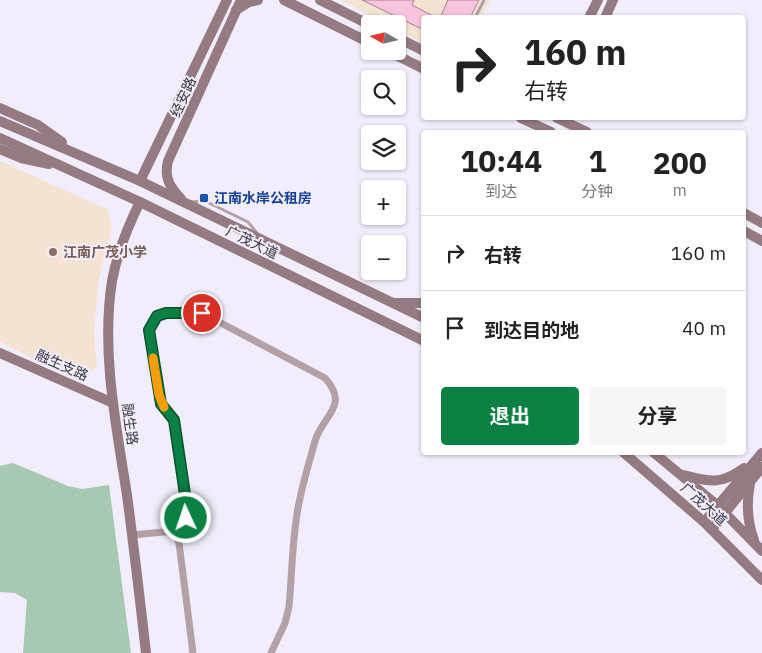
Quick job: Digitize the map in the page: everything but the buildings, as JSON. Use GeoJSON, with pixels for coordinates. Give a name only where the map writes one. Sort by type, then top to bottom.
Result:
{"type":"FeatureCollection","features":[{"type":"Feature","properties":{"kind":"street","name":"经安路"},"geometry":{"type":"LineString","coordinates":[[140,181],[227,0]]}},
{"type":"Feature","properties":{"kind":"street","name":"经安路"},"geometry":{"type":"LineString","coordinates":[[185,203],[168,183],[166,176],[168,160],[201,92],[241,0]]}},
{"type":"Feature","properties":{"kind":"street"},"geometry":{"type":"LineString","coordinates":[[236,10],[249,2],[258,0]]}},
{"type":"Feature","properties":{"kind":"street"},"geometry":{"type":"LineString","coordinates":[[284,0],[361,38]]}},
{"type":"Feature","properties":{"kind":"street"},"geometry":{"type":"LineString","coordinates":[[320,0],[361,20]]}},
{"type":"Feature","properties":{"kind":"street"},"geometry":{"type":"LineString","coordinates":[[590,15],[598,0]]}},
{"type":"Feature","properties":{"kind":"street"},"geometry":{"type":"LineString","coordinates":[[606,15],[613,0]]}},
{"type":"Feature","properties":{"kind":"street"},"geometry":{"type":"LineString","coordinates":[[406,42],[421,50]]}},
{"type":"Feature","properties":{"kind":"street"},"geometry":{"type":"LineString","coordinates":[[406,60],[421,68]]}},
{"type":"Feature","properties":{"kind":"street","name":"广茂大道"},"geometry":{"type":"LineString","coordinates":[[0,108],[38,125],[77,152]]}},
{"type":"Feature","properties":{"kind":"street"},"geometry":{"type":"LineString","coordinates":[[526,120],[538,125]]}},
{"type":"Feature","properties":{"kind":"street"},"geometry":{"type":"LineString","coordinates":[[562,120],[583,130]]}},
{"type":"Feature","properties":{"kind":"street","name":"广茂大道"},"geometry":{"type":"LineString","coordinates":[[0,121],[77,152],[140,181],[421,317]]}},
{"type":"Feature","properties":{"kind":"street","name":"广茂大道"},"geometry":{"type":"LineString","coordinates":[[0,138],[69,168],[421,340]]}},
{"type":"Feature","properties":{"kind":"street","name":"广茂大道"},"geometry":{"type":"LineString","coordinates":[[0,149],[21,158],[69,168]]}},
{"type":"Feature","properties":{"kind":"street","name":"融生路"},"geometry":{"type":"LineString","coordinates":[[140,202],[128,228],[112,280],[109,336],[113,403],[132,534],[146,653]]}},
{"type":"Feature","properties":{"kind":"street"},"geometry":{"type":"LineString","coordinates":[[746,214],[762,222]]}},
{"type":"Feature","properties":{"kind":"street"},"geometry":{"type":"LineString","coordinates":[[746,232],[762,240]]}},
{"type":"Feature","properties":{"kind":"street"},"geometry":{"type":"LineString","coordinates":[[319,290],[332,288],[334,280],[328,272]]}},
{"type":"Feature","properties":{"kind":"street"},"geometry":{"type":"LineString","coordinates":[[391,303],[421,303]]}},
{"type":"Feature","properties":{"kind":"street"},"geometry":{"type":"LineString","coordinates":[[132,534],[174,531],[182,526],[186,518],[186,501],[174,420],[161,404],[149,330],[157,316],[166,313],[202,313],[325,378],[334,388],[337,399],[316,439],[298,508],[289,607],[285,623],[271,653]]}},
{"type":"Feature","properties":{"kind":"street","name":"融生支路"},"geometry":{"type":"LineString","coordinates":[[0,353],[113,403]]}},
{"type":"Feature","properties":{"kind":"street","name":"广茂大道"},"geometry":{"type":"LineString","coordinates":[[626,455],[712,529],[762,580]]}},
{"type":"Feature","properties":{"kind":"street","name":"广茂大道"},"geometry":{"type":"LineString","coordinates":[[656,455],[721,509],[758,547]]}},
{"type":"Feature","properties":{"kind":"street"},"geometry":{"type":"LineString","coordinates":[[677,473],[709,481],[720,481],[730,478],[761,459]]}},
{"type":"Feature","properties":{"kind":"street"},"geometry":{"type":"LineString","coordinates":[[758,547],[749,528],[747,502],[751,481],[761,459]]}},
{"type":"Feature","properties":{"kind":"street"},"geometry":{"type":"LineString","coordinates":[[712,529],[721,509],[761,459]]}},
{"type":"Feature","properties":{"kind":"street"},"geometry":{"type":"LineString","coordinates":[[704,522],[751,481]]}},
{"type":"Feature","properties":{"kind":"street"},"geometry":{"type":"LineString","coordinates":[[174,531],[179,543],[193,653]]}},
{"type":"Feature","properties":{"kind":"lane"},"geometry":{"type":"LineString","coordinates":[[476,15],[484,0]]}},
{"type":"Feature","properties":{"kind":"shaded area"},"geometry":{"type":"Polygon","coordinates":[[[341,0],[490,0],[482,15],[421,15],[421,42],[406,34],[406,15],[369,15],[341,0]]]}},
{"type":"Feature","properties":{"kind":"shaded area","name":"江南广茂小学"},"geometry":{"type":"Polygon","coordinates":[[[0,161],[107,209],[112,227],[99,278],[94,333],[97,367],[76,380],[0,342],[0,161]]]}},
{"type":"Feature","properties":{"kind":"green space"},"geometry":{"type":"Polygon","coordinates":[[[13,463],[68,486],[82,489],[109,485],[131,653],[23,653],[27,600],[15,593],[0,592],[0,466],[13,463]]]}},
{"type":"Feature","properties":{"kind":"slow traffic"},"geometry":{"type":"LineString","coordinates":[[153,358],[161,404],[164,407]]}},
{"type":"Feature","properties":{"kind":"place","name":"江南水岸公租房"},"geometry":{"type":"Point","coordinates":[204,198]}},
{"type":"Feature","properties":{"kind":"place","name":"江南广茂小学"},"geometry":{"type":"Point","coordinates":[53,252]}},
{"type":"Feature","properties":{"kind":"route"},"geometry":{"type":"LineString","coordinates":[[186,518],[186,501],[174,420],[161,404],[149,330],[157,316],[166,313],[202,313]]}}]}
